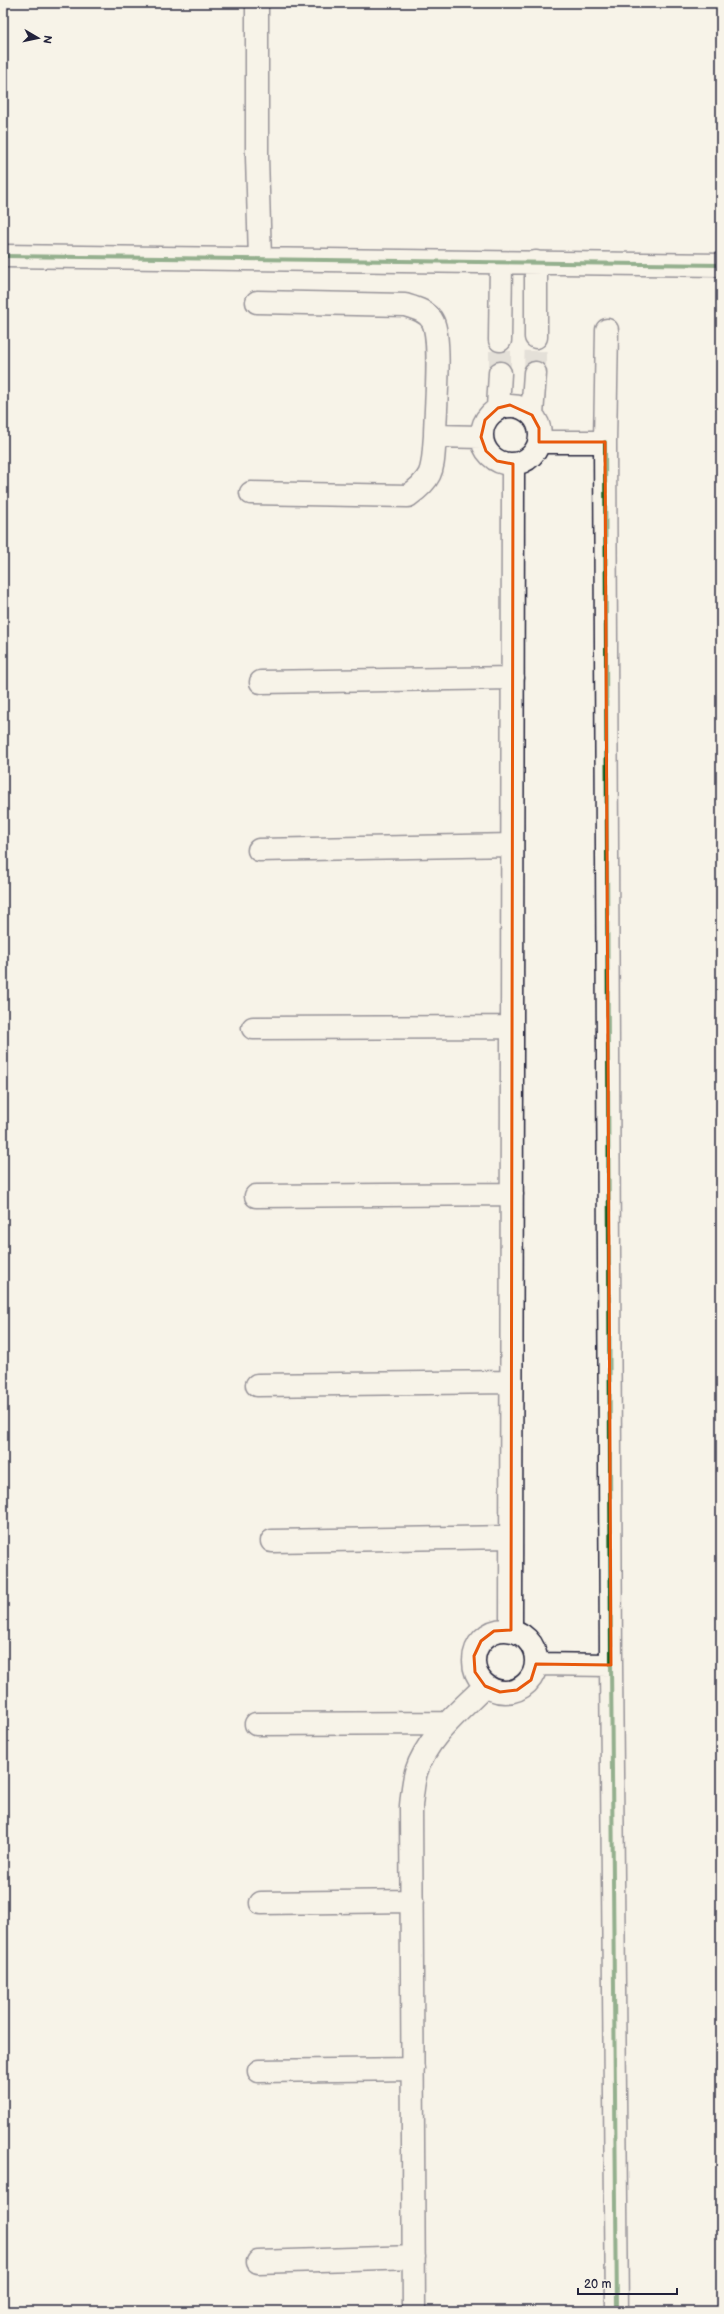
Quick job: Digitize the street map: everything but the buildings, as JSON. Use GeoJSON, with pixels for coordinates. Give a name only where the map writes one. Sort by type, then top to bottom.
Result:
{"type":"FeatureCollection","features":[{"type":"Feature","properties":{"kind":"street"},"geometry":{"type":"LineString","coordinates":[[257,3],[257,157],[260,259]]}},
{"type":"Feature","properties":{"kind":"street"},"geometry":{"type":"LineString","coordinates":[[3,256],[721,265]]}},
{"type":"Feature","properties":{"kind":"street"},"geometry":{"type":"LineString","coordinates":[[500,340],[501,262]]}},
{"type":"Feature","properties":{"kind":"street"},"geometry":{"type":"LineString","coordinates":[[536,262],[536,337]]}},
{"type":"Feature","properties":{"kind":"street"},"geometry":{"type":"LineString","coordinates":[[251,493],[408,496],[424,484],[431,474],[435,436],[437,344],[433,321],[421,310],[405,305],[257,302]]}},
{"type":"Feature","properties":{"kind":"street"},"geometry":{"type":"LineString","coordinates":[[607,330],[605,442],[611,1665],[617,2311]]}},
{"type":"Feature","properties":{"kind":"street"},"geometry":{"type":"LineString","coordinates":[[498,408],[500,373]]}},
{"type":"Feature","properties":{"kind":"street"},"geometry":{"type":"LineString","coordinates":[[532,415],[535,374]]}},
{"type":"Feature","properties":{"kind":"street"},"geometry":{"type":"LineString","coordinates":[[510,405],[522,408],[532,415],[539,428],[539,442],[529,458],[512,464],[498,461],[486,451],[481,436],[485,420],[498,408],[510,405]]}},
{"type":"Feature","properties":{"kind":"street"},"geometry":{"type":"LineString","coordinates":[[435,436],[481,436]]}},
{"type":"Feature","properties":{"kind":"street"},"geometry":{"type":"LineString","coordinates":[[539,442],[605,442]]}},
{"type":"Feature","properties":{"kind":"street"},"geometry":{"type":"LineString","coordinates":[[511,1630],[512,464]]}},
{"type":"Feature","properties":{"kind":"street"},"geometry":{"type":"LineString","coordinates":[[261,682],[512,678]]}},
{"type":"Feature","properties":{"kind":"street"},"geometry":{"type":"LineString","coordinates":[[259,850],[512,845]]}},
{"type":"Feature","properties":{"kind":"street"},"geometry":{"type":"LineString","coordinates":[[252,1028],[512,1027]]}},
{"type":"Feature","properties":{"kind":"street"},"geometry":{"type":"LineString","coordinates":[[256,1196],[512,1194]]}},
{"type":"Feature","properties":{"kind":"street"},"geometry":{"type":"LineString","coordinates":[[257,1385],[511,1382]]}},
{"type":"Feature","properties":{"kind":"street"},"geometry":{"type":"LineString","coordinates":[[272,1541],[511,1536]]}},
{"type":"Feature","properties":{"kind":"street"},"geometry":{"type":"LineString","coordinates":[[511,1630],[525,1636],[534,1648],[536,1664],[531,1680],[517,1690],[500,1692],[485,1686],[475,1672],[474,1656],[481,1641],[494,1631],[511,1630]]}},
{"type":"Feature","properties":{"kind":"street"},"geometry":{"type":"LineString","coordinates":[[536,1664],[611,1665]]}},
{"type":"Feature","properties":{"kind":"street"},"geometry":{"type":"LineString","coordinates":[[414,2311],[411,1806],[416,1773],[424,1754],[447,1724],[485,1686]]}},
{"type":"Feature","properties":{"kind":"street"},"geometry":{"type":"LineString","coordinates":[[256,1724],[447,1724]]}},
{"type":"Feature","properties":{"kind":"street"},"geometry":{"type":"LineString","coordinates":[[261,1904],[412,1901]]}},
{"type":"Feature","properties":{"kind":"street"},"geometry":{"type":"LineString","coordinates":[[259,2071],[413,2069]]}},
{"type":"Feature","properties":{"kind":"street"},"geometry":{"type":"LineString","coordinates":[[258,2262],[414,2257]]}},
{"type":"Feature","properties":{"kind":"highlighted area"},"geometry":{"type":"Polygon","coordinates":[[[510,405],[532,415],[539,428],[539,442],[605,442],[611,1665],[536,1664],[531,1680],[517,1690],[500,1692],[485,1686],[475,1672],[474,1656],[481,1641],[494,1631],[511,1630],[513,464],[497,461],[486,451],[481,437],[485,420],[498,408],[510,405]]]}},
{"type":"Feature","properties":{"kind":"tunnel"},"geometry":{"type":"LineString","coordinates":[[535,373],[536,337]]}},
{"type":"Feature","properties":{"kind":"tunnel"},"geometry":{"type":"LineString","coordinates":[[500,340],[500,373]]}},
{"type":"Feature","properties":{"kind":"cycle path"},"geometry":{"type":"LineString","coordinates":[[3,256],[721,265]]}},
{"type":"Feature","properties":{"kind":"cycle path"},"geometry":{"type":"LineString","coordinates":[[605,442],[611,1665],[617,2311]]}}]}
